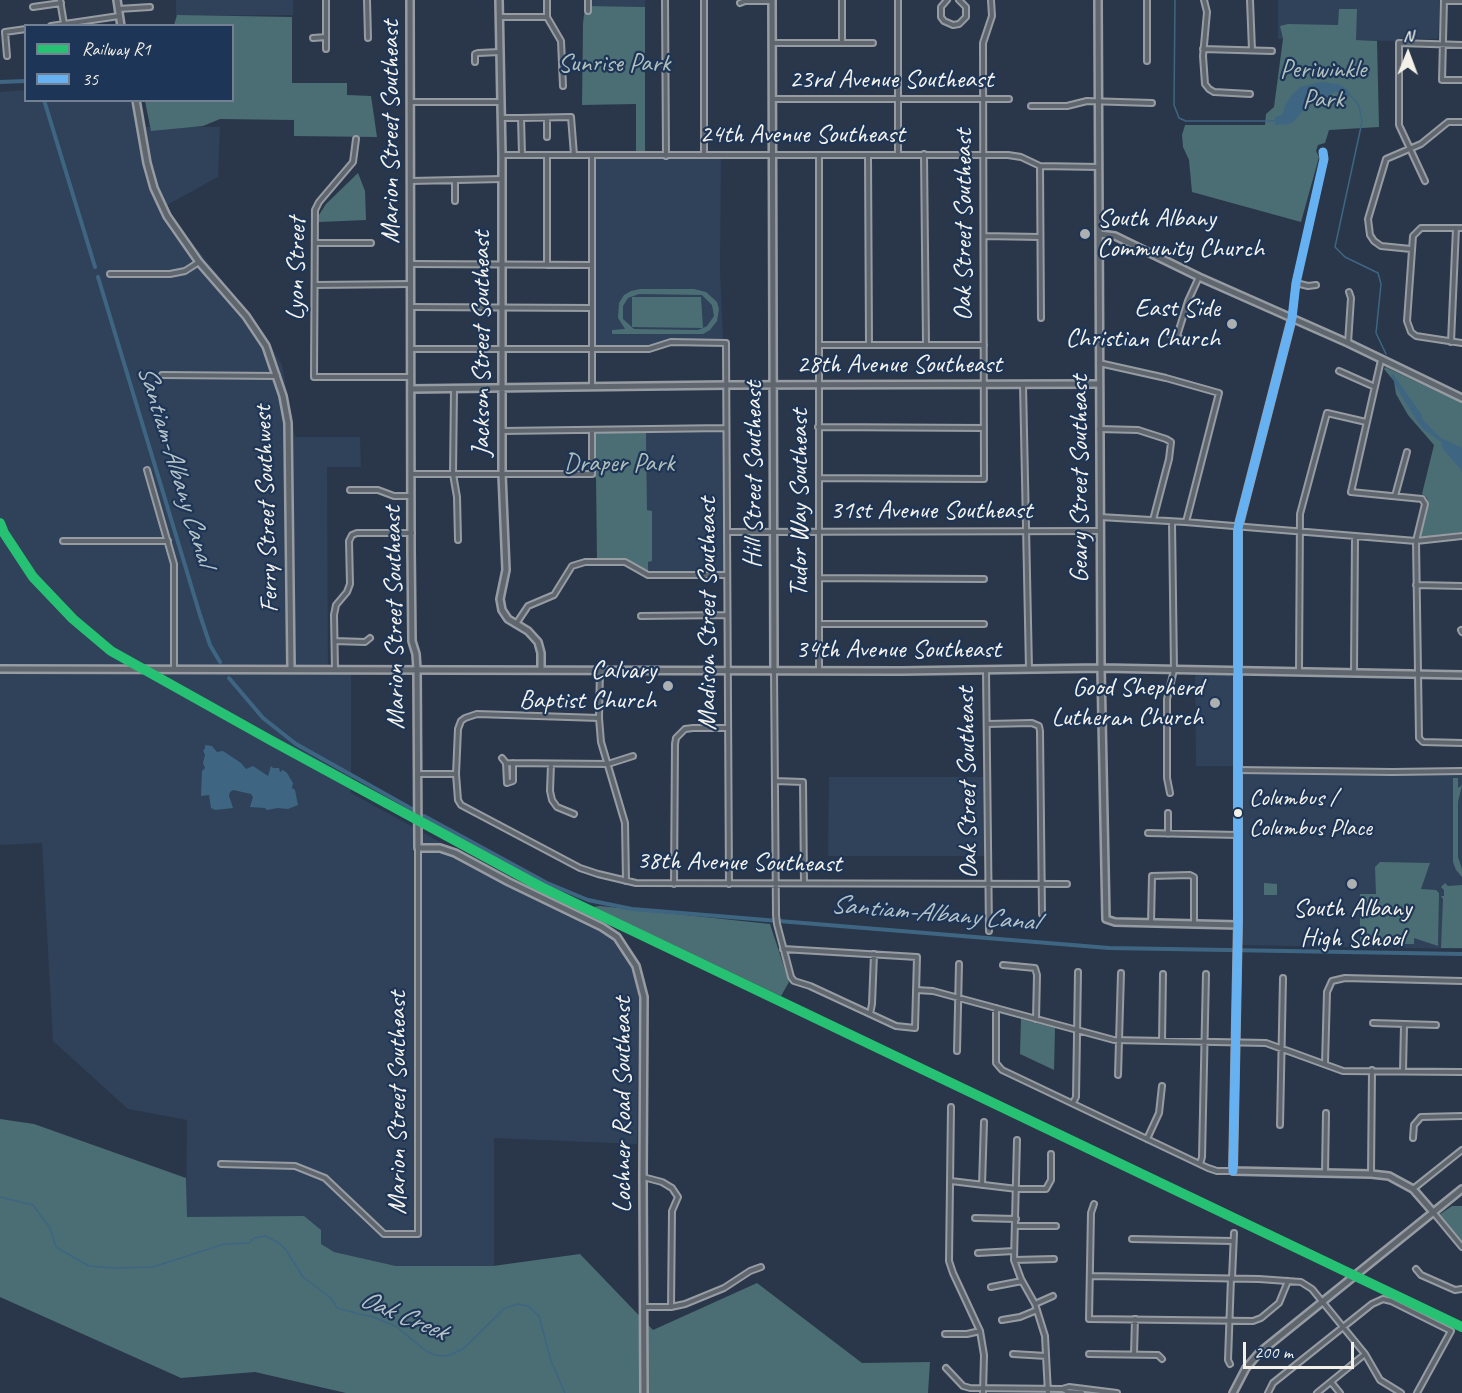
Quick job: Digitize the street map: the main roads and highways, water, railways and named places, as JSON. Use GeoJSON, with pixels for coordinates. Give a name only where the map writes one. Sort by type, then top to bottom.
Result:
{"type":"FeatureCollection","features":[{"type":"Feature","properties":{"kind":"waterway"},"geometry":{"type":"LineString","coordinates":[[1175,0],[1174,105],[1179,118],[1186,121],[1274,121]]}},
{"type":"Feature","properties":{"kind":"waterway","name":"Santiam-Albany Canal"},"geometry":{"type":"LineString","coordinates":[[0,82],[24,81]]}},
{"type":"Feature","properties":{"kind":"waterway"},"geometry":{"type":"LineString","coordinates":[[1348,94],[1359,106],[1362,122],[1335,247],[1345,257],[1378,273],[1381,284],[1376,333],[1386,354]]}},
{"type":"Feature","properties":{"kind":"waterway","name":"Santiam-Albany Canal"},"geometry":{"type":"LineString","coordinates":[[45,102],[95,267]]}},
{"type":"Feature","properties":{"kind":"waterway","name":"Santiam-Albany Canal"},"geometry":{"type":"LineString","coordinates":[[98,277],[200,615],[210,645],[220,662]]}},
{"type":"Feature","properties":{"kind":"waterway","name":"Santiam-Albany Canal"},"geometry":{"type":"LineString","coordinates":[[229,678],[263,718],[296,744],[412,809]]}},
{"type":"Feature","properties":{"kind":"waterway","name":"Santiam-Albany Canal"},"geometry":{"type":"LineString","coordinates":[[424,816],[547,883],[588,900],[632,909],[1109,948],[1462,954]]}},
{"type":"Feature","properties":{"kind":"waterway","name":"Oak Creek"},"geometry":{"type":"LineString","coordinates":[[0,1197],[33,1205],[50,1228],[56,1247],[89,1266],[153,1267],[224,1244],[249,1243],[254,1238],[265,1236],[279,1243],[303,1277],[331,1298],[337,1308],[371,1316],[397,1327],[426,1351],[435,1355],[447,1356],[463,1349],[505,1308],[518,1304],[528,1306],[539,1316],[551,1361],[565,1393]]}},
{"type":"Feature","properties":{"kind":"rail line","name":"R1"},"geometry":{"type":"LineString","coordinates":[[0,523],[4,533],[33,577],[73,619],[111,651],[272,741],[541,887],[1462,1327]]}},
{"type":"Feature","properties":{"kind":"place","name":"South Albany Community Church"},"geometry":{"type":"Point","coordinates":[1085,234]}},
{"type":"Feature","properties":{"kind":"place","name":"East Side Christian Church"},"geometry":{"type":"Point","coordinates":[1232,324]}},
{"type":"Feature","properties":{"kind":"place","name":"Calvary Baptist Church"},"geometry":{"type":"Point","coordinates":[668,686]}},
{"type":"Feature","properties":{"kind":"place","name":"Good Shepherd Lutheran Church"},"geometry":{"type":"Point","coordinates":[1215,703]}},
{"type":"Feature","properties":{"kind":"place","name":"Columbus / Columbus Place"},"geometry":{"type":"Point","coordinates":[1238,813]}},
{"type":"Feature","properties":{"kind":"place","name":"South Albany High School"},"geometry":{"type":"Point","coordinates":[1352,884]}},
{"type":"Feature","properties":{"kind":"park label","name":"Sunrise Park"},"geometry":{"type":"Point","coordinates":[614,64]}},
{"type":"Feature","properties":{"kind":"park label","name":"Periwinkle Park"},"geometry":{"type":"Point","coordinates":[1323,85]}},
{"type":"Feature","properties":{"kind":"park label","name":"Draper Park"},"geometry":{"type":"Point","coordinates":[619,464]}}]}
